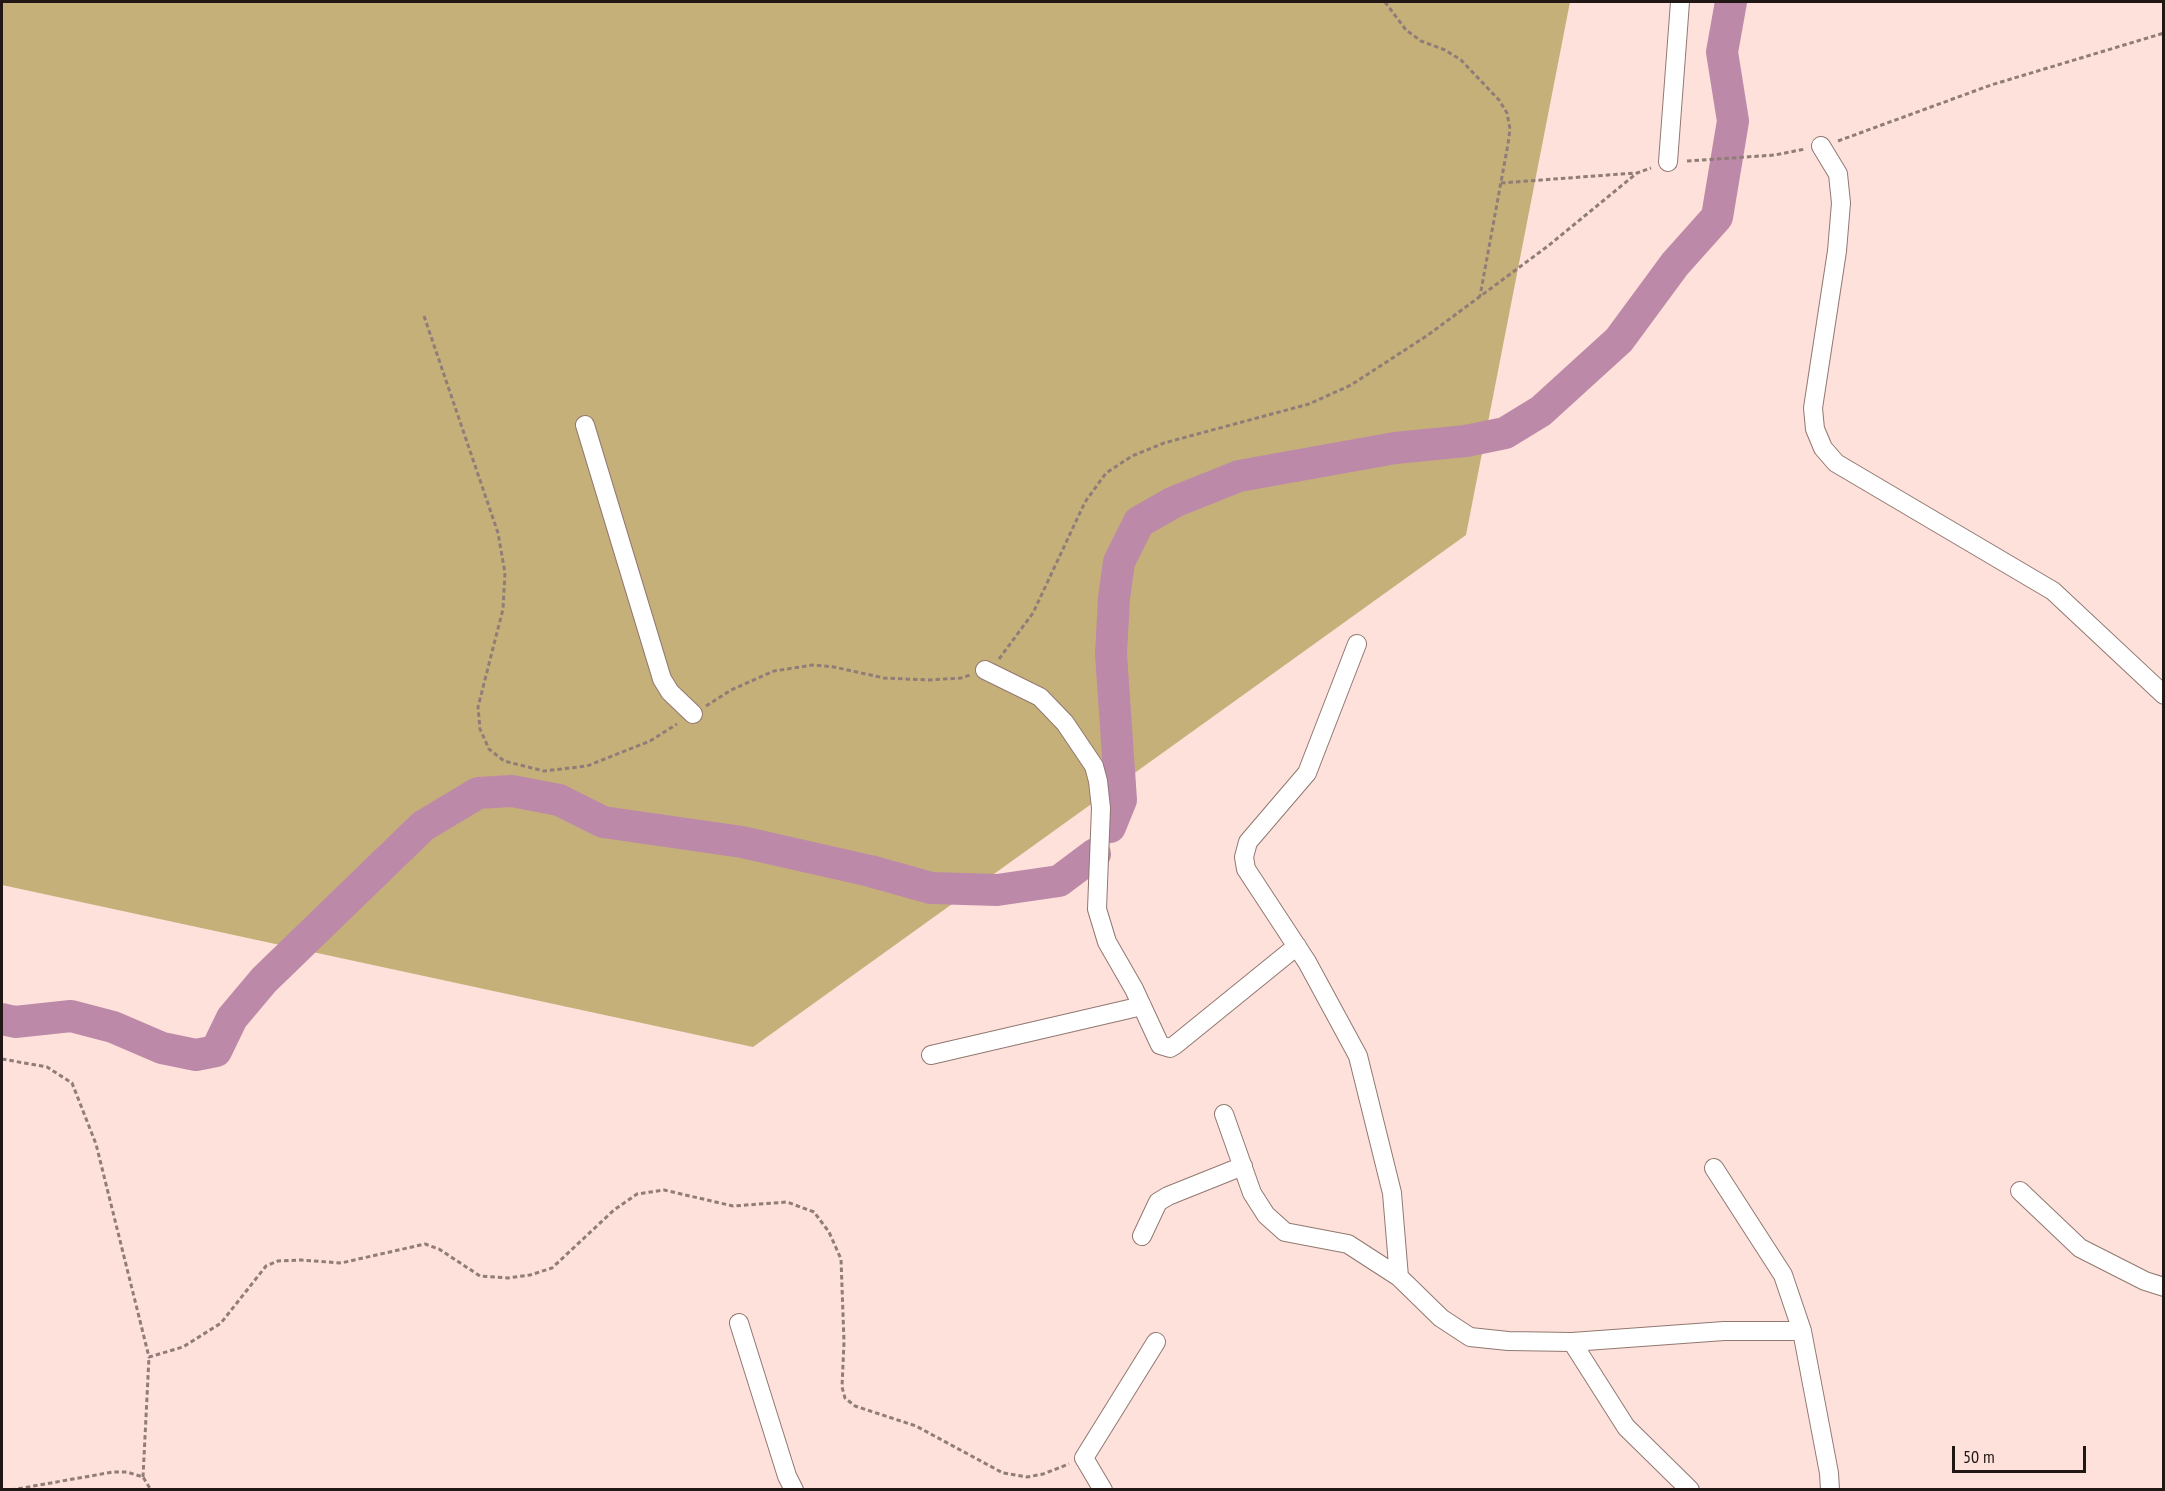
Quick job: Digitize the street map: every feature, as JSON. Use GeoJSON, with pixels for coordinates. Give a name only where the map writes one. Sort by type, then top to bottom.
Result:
{"type":"FeatureCollection","features":[{"type":"Feature","properties":{"kind":"street"},"geometry":{"type":"LineString","coordinates":[[1668,162],[1680,2]]}},
{"type":"Feature","properties":{"kind":"street"},"geometry":{"type":"LineString","coordinates":[[1821,146],[1838,174],[1841,203],[1837,251],[1813,408],[1815,429],[1823,448],[1836,463],[2053,591],[2163,695]]}},
{"type":"Feature","properties":{"kind":"street"},"geometry":{"type":"LineString","coordinates":[[585,425],[662,679],[670,692],[693,714]]}},
{"type":"Feature","properties":{"kind":"street"},"geometry":{"type":"LineString","coordinates":[[1357,644],[1307,773],[1248,842],[1244,857],[1246,869],[1297,946],[1358,1056],[1392,1193],[1399,1277]]}},
{"type":"Feature","properties":{"kind":"street"},"geometry":{"type":"LineString","coordinates":[[985,670],[1040,697],[1065,723],[1094,766],[1101,808],[1097,909],[1107,942],[1142,1006],[1160,1045],[1170,1047],[1297,946]]}},
{"type":"Feature","properties":{"kind":"street"},"geometry":{"type":"LineString","coordinates":[[931,1055],[1142,1006]]}},
{"type":"Feature","properties":{"kind":"street"},"geometry":{"type":"LineString","coordinates":[[1224,1114],[1252,1193],[1266,1215],[1285,1232],[1348,1244],[1399,1277],[1441,1318],[1470,1337],[1508,1341],[1572,1342],[1724,1331],[1802,1331]]}},
{"type":"Feature","properties":{"kind":"street"},"geometry":{"type":"LineString","coordinates":[[1142,1236],[1158,1202],[1243,1166]]}},
{"type":"Feature","properties":{"kind":"street"},"geometry":{"type":"LineString","coordinates":[[1714,1168],[1783,1275],[1802,1331],[1827,1462],[1830,1490]]}},
{"type":"Feature","properties":{"kind":"street"},"geometry":{"type":"LineString","coordinates":[[2020,1191],[2080,1248],[2145,1281],[2163,1287]]}},
{"type":"Feature","properties":{"kind":"street"},"geometry":{"type":"LineString","coordinates":[[740,1323],[786,1476],[794,1490]]}},
{"type":"Feature","properties":{"kind":"street"},"geometry":{"type":"LineString","coordinates":[[1103,1490],[1084,1458],[1156,1342]]}},
{"type":"Feature","properties":{"kind":"street"},"geometry":{"type":"LineString","coordinates":[[1572,1342],[1626,1427],[1690,1490]]}},
{"type":"Feature","properties":{"kind":"path"},"geometry":{"type":"LineString","coordinates":[[1385,2],[1406,30],[1421,41],[1445,50],[1461,60],[1499,100],[1507,113],[1510,129],[1480,296]]}},
{"type":"Feature","properties":{"kind":"path"},"geometry":{"type":"LineString","coordinates":[[1501,183],[1637,173],[1668,162],[1775,155],[1821,146],[1852,138],[1991,85],[2163,33]]}},
{"type":"Feature","properties":{"kind":"path"},"geometry":{"type":"LineString","coordinates":[[424,316],[498,533],[505,573],[503,609],[478,706],[480,729],[489,749],[504,761],[544,771],[587,766],[650,741],[731,690],[774,671],[813,665],[834,667],[884,678],[929,680],[961,678],[985,670],[1003,656],[1033,613],[1085,502],[1106,473],[1132,456],[1164,443],[1309,404],[1351,385],[1428,335],[1548,246],[1637,173]]}},
{"type":"Feature","properties":{"kind":"path"},"geometry":{"type":"LineString","coordinates":[[2,1059],[47,1067],[72,1083],[96,1144],[149,1358],[143,1478]]}},
{"type":"Feature","properties":{"kind":"path"},"geometry":{"type":"LineString","coordinates":[[149,1358],[183,1347],[221,1323],[266,1266],[278,1261],[341,1263],[425,1244],[439,1249],[480,1276],[508,1278],[530,1275],[552,1268],[614,1210],[637,1194],[664,1190],[733,1206],[787,1202],[814,1212],[829,1232],[841,1259],[844,1342],[842,1387],[845,1398],[855,1406],[916,1426],[1003,1473],[1027,1477],[1043,1474],[1084,1458]]}},
{"type":"Feature","properties":{"kind":"path"},"geometry":{"type":"LineString","coordinates":[[11,1490],[113,1472],[127,1472],[143,1478],[151,1490]]}},
{"type":"Feature","properties":{"kind":"shaded area"},"geometry":{"type":"Polygon","coordinates":[[[2,2],[1570,2],[1466,535],[753,1047],[2,885],[2,2]]]}},
{"type":"Feature","properties":{"kind":"waterway"},"geometry":{"type":"LineString","coordinates":[[1110,827],[1121,800],[1111,654],[1114,598],[1119,562],[1139,522],[1174,502],[1239,476],[1395,448],[1466,441],[1505,433],[1541,411],[1619,340],[1675,264],[1717,217],[1733,121],[1722,52],[1731,2]]}},
{"type":"Feature","properties":{"kind":"waterway"},"geometry":{"type":"LineString","coordinates":[[2,1019],[15,1022],[71,1016],[113,1027],[162,1048],[196,1055],[216,1051],[232,1018],[264,980],[423,826],[478,793],[512,791],[559,800],[603,822],[742,842],[870,871],[931,888],[997,890],[1059,881],[1095,854]]}}]}
